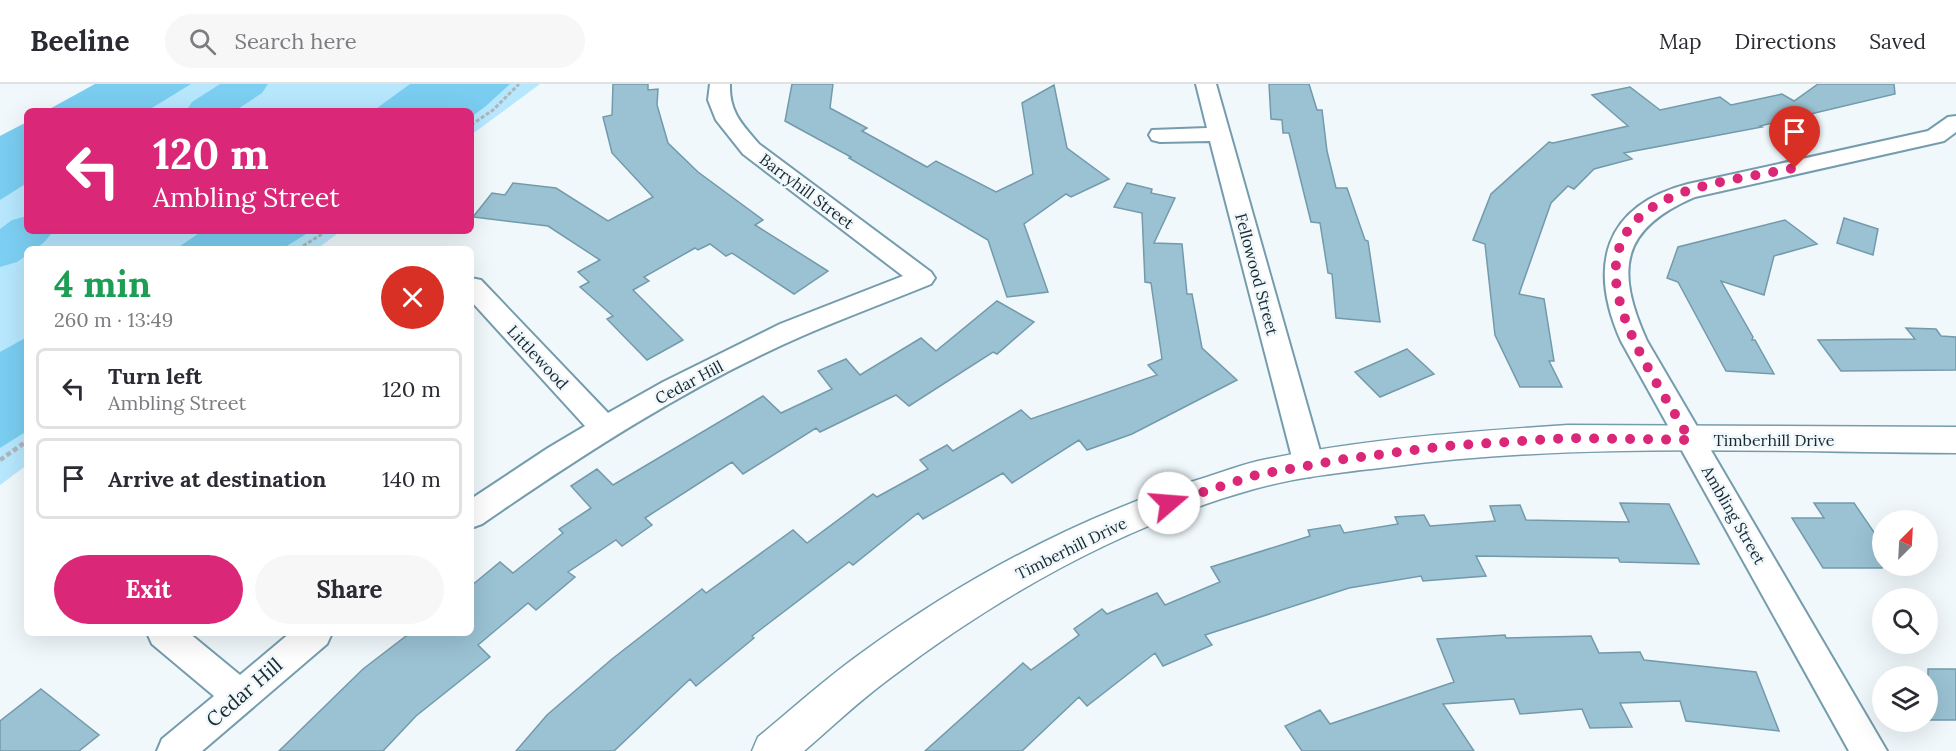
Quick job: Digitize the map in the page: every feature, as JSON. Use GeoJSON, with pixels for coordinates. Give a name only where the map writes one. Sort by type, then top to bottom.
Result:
{"type":"FeatureCollection","features":[{"type":"Feature","properties":{"kind":"street","name":"Barryhill Street"},"geometry":{"type":"LineString","coordinates":[[720,84],[719,100],[727,120],[751,148],[922,278]]}},
{"type":"Feature","properties":{"kind":"street","name":"Fellowood Street"},"geometry":{"type":"LineString","coordinates":[[1206,84],[1309,465]]}},
{"type":"Feature","properties":{"kind":"street","name":"Ambling Street"},"geometry":{"type":"LineString","coordinates":[[1869,751],[1634,341],[1618,303],[1615,269],[1621,246],[1632,227],[1655,206],[1688,191],[1902,145],[1936,136],[1956,122]]}},
{"type":"Feature","properties":{"kind":"street"},"geometry":{"type":"LineString","coordinates":[[1160,135],[1220,134]]}},
{"type":"Feature","properties":{"kind":"street","name":"Cedar Hill"},"geometry":{"type":"LineString","coordinates":[[474,513],[558,456],[673,389],[789,331],[922,278]]}},
{"type":"Feature","properties":{"kind":"street","name":"Littlewood"},"geometry":{"type":"LineString","coordinates":[[474,288],[605,429]]}},
{"type":"Feature","properties":{"kind":"street","name":"Timberhill Drive"},"geometry":{"type":"LineString","coordinates":[[773,751],[882,661],[973,598],[1071,544],[1169,503],[1256,475],[1309,465],[1446,446],[1568,438],[1956,440]]}},
{"type":"Feature","properties":{"kind":"street"},"geometry":{"type":"LineString","coordinates":[[168,636],[239,696]]}},
{"type":"Feature","properties":{"kind":"street","name":"Cedar Hill"},"geometry":{"type":"LineString","coordinates":[[175,751],[311,636]]}},
{"type":"Feature","properties":{"kind":"path"},"geometry":{"type":"LineString","coordinates":[[474,122],[493,110],[519,84]]}},
{"type":"Feature","properties":{"kind":"path"},"geometry":{"type":"LineString","coordinates":[[303,246],[322,234]]}},
{"type":"Feature","properties":{"kind":"path"},"geometry":{"type":"LineString","coordinates":[[0,460],[24,443]]}},
{"type":"Feature","properties":{"kind":"shaded area"},"geometry":{"type":"Polygon","coordinates":[[[95,84],[540,84],[474,133],[474,108],[51,108],[95,84]]]}},
{"type":"Feature","properties":{"kind":"shaded area"},"geometry":{"type":"Polygon","coordinates":[[[95,84],[191,84],[152,108],[51,108],[95,84]]]}},
{"type":"Feature","properties":{"kind":"shaded area"},"geometry":{"type":"Polygon","coordinates":[[[410,84],[510,84],[474,115],[474,108],[377,108],[410,84]]]}},
{"type":"Feature","properties":{"kind":"shaded area"},"geometry":{"type":"Polygon","coordinates":[[[24,124],[24,234],[337,234],[321,246],[24,246],[24,467],[0,485],[0,136],[24,124]]]}},
{"type":"Feature","properties":{"kind":"shaded area"},"geometry":{"type":"Polygon","coordinates":[[[24,124],[24,185],[0,200],[0,136],[24,124]]]}},
{"type":"Feature","properties":{"kind":"shaded area"},"geometry":{"type":"Polygon","coordinates":[[[198,234],[306,234],[287,246],[180,246],[198,234]]]}},
{"type":"Feature","properties":{"kind":"shaded area"},"geometry":{"type":"Polygon","coordinates":[[[24,339],[24,433],[0,448],[0,352],[24,339]]]}},
{"type":"Feature","properties":{"kind":"building"},"geometry":{"type":"Polygon","coordinates":[[[613,84],[648,84],[648,90],[658,89],[657,105],[668,143],[698,172],[763,220],[755,225],[828,271],[794,294],[732,253],[726,256],[710,244],[698,250],[695,248],[644,277],[649,281],[633,290],[683,340],[647,360],[607,319],[613,316],[580,287],[589,282],[578,272],[600,260],[548,226],[474,217],[492,193],[505,195],[513,183],[556,188],[608,221],[653,197],[612,153],[603,117],[612,115],[613,84]]]}},
{"type":"Feature","properties":{"kind":"building"},"geometry":{"type":"Polygon","coordinates":[[[792,84],[833,84],[830,108],[867,128],[862,131],[927,167],[936,161],[996,192],[1033,174],[1022,103],[1054,85],[1067,148],[1109,179],[1071,197],[1066,194],[1024,224],[1048,292],[1007,297],[988,240],[849,158],[851,157],[785,121],[792,84]]]}},
{"type":"Feature","properties":{"kind":"building"},"geometry":{"type":"Polygon","coordinates":[[[1269,84],[1309,84],[1317,110],[1322,110],[1327,151],[1336,188],[1347,188],[1365,240],[1368,241],[1380,322],[1336,318],[1332,274],[1328,273],[1320,223],[1311,222],[1289,133],[1283,133],[1282,120],[1271,119],[1269,84]]]}},
{"type":"Feature","properties":{"kind":"building"},"geometry":{"type":"Polygon","coordinates":[[[1818,84],[1894,84],[1895,94],[1760,126],[1762,127],[1624,153],[1632,159],[1594,169],[1574,189],[1568,186],[1551,203],[1519,294],[1544,299],[1554,361],[1549,361],[1562,387],[1520,387],[1495,335],[1485,244],[1473,240],[1491,194],[1549,142],[1628,126],[1592,95],[1630,87],[1660,110],[1720,97],[1731,105],[1782,94],[1794,101],[1818,84]]]}},
{"type":"Feature","properties":{"kind":"building"},"geometry":{"type":"Polygon","coordinates":[[[1127,183],[1152,189],[1151,193],[1175,198],[1154,243],[1182,244],[1187,294],[1192,294],[1202,348],[1237,380],[1132,434],[1087,450],[1079,440],[1012,483],[1003,473],[923,519],[918,513],[853,565],[849,562],[752,636],[754,638],[696,686],[690,679],[614,751],[516,751],[547,715],[612,659],[702,589],[706,593],[793,530],[807,543],[873,494],[877,497],[928,469],[920,460],[947,445],[953,451],[1021,410],[1031,419],[1157,375],[1148,365],[1162,359],[1151,283],[1145,282],[1142,213],[1114,207],[1127,183]]]}},
{"type":"Feature","properties":{"kind":"building"},"geometry":{"type":"Polygon","coordinates":[[[1844,218],[1878,229],[1873,255],[1837,243],[1844,218]]]}},
{"type":"Feature","properties":{"kind":"building"},"geometry":{"type":"Polygon","coordinates":[[[1785,220],[1817,244],[1774,256],[1764,295],[1721,281],[1753,337],[1752,340],[1755,340],[1774,374],[1726,371],[1678,282],[1667,278],[1678,247],[1785,220]]]}},
{"type":"Feature","properties":{"kind":"building"},"geometry":{"type":"Polygon","coordinates":[[[997,301],[1034,322],[997,354],[993,352],[909,406],[896,395],[820,432],[816,428],[743,474],[732,462],[645,518],[652,525],[622,546],[616,540],[568,572],[575,577],[536,610],[528,603],[478,645],[490,657],[416,716],[383,751],[279,751],[363,669],[406,636],[474,636],[474,584],[500,562],[513,573],[563,533],[559,529],[591,508],[571,486],[597,469],[613,485],[763,396],[781,413],[832,389],[818,371],[846,359],[860,375],[921,338],[936,351],[997,301]]]}},
{"type":"Feature","properties":{"kind":"building"},"geometry":{"type":"Polygon","coordinates":[[[1906,328],[1936,329],[1941,336],[1956,337],[1956,370],[1841,371],[1818,340],[1915,339],[1906,328]]]}},
{"type":"Feature","properties":{"kind":"building"},"geometry":{"type":"Polygon","coordinates":[[[1407,349],[1434,374],[1380,397],[1355,372],[1407,349]]]}},
{"type":"Feature","properties":{"kind":"building"},"geometry":{"type":"Polygon","coordinates":[[[1620,503],[1669,504],[1699,564],[1620,562],[1618,558],[1476,556],[1486,576],[1423,581],[1421,576],[1349,588],[1205,635],[1212,645],[1163,666],[1155,653],[1087,706],[1079,697],[1022,751],[925,751],[1023,663],[1031,670],[1079,635],[1074,629],[1102,609],[1107,614],[1157,593],[1165,605],[1220,582],[1211,567],[1310,536],[1308,530],[1340,525],[1344,533],[1398,524],[1395,517],[1424,515],[1430,526],[1495,521],[1490,506],[1520,505],[1526,520],[1629,522],[1620,503]]]}},
{"type":"Feature","properties":{"kind":"building"},"geometry":{"type":"Polygon","coordinates":[[[1814,503],[1854,503],[1872,529],[1872,568],[1823,568],[1792,518],[1824,518],[1814,503]]]}},
{"type":"Feature","properties":{"kind":"building"},"geometry":{"type":"Polygon","coordinates":[[[1505,635],[1506,638],[1591,636],[1599,653],[1640,652],[1644,660],[1756,672],[1779,731],[1686,721],[1680,701],[1620,703],[1632,727],[1590,728],[1582,709],[1520,714],[1514,699],[1443,704],[1474,751],[1302,751],[1285,726],[1320,710],[1330,724],[1454,682],[1437,639],[1505,635]]]}},
{"type":"Feature","properties":{"kind":"building"},"geometry":{"type":"Polygon","coordinates":[[[1938,669],[1956,669],[1956,720],[1938,720],[1938,669]]]}},
{"type":"Feature","properties":{"kind":"building"},"geometry":{"type":"Polygon","coordinates":[[[41,689],[99,735],[79,751],[0,751],[0,721],[41,689]]]}},
{"type":"Feature","properties":{"kind":"waterway"},"geometry":{"type":"LineString","coordinates":[[212,108],[248,84]]}},
{"type":"Feature","properties":{"kind":"waterway"},"geometry":{"type":"LineString","coordinates":[[0,251],[25,234]]}},
{"type":"Feature","properties":{"kind":"route"},"geometry":{"type":"LineString","coordinates":[[1169,503],[1256,475],[1345,459],[1446,446],[1568,438],[1690,440],[1624,321],[1615,285],[1618,254],[1632,227],[1655,206],[1688,191],[1795,168]]}}]}
